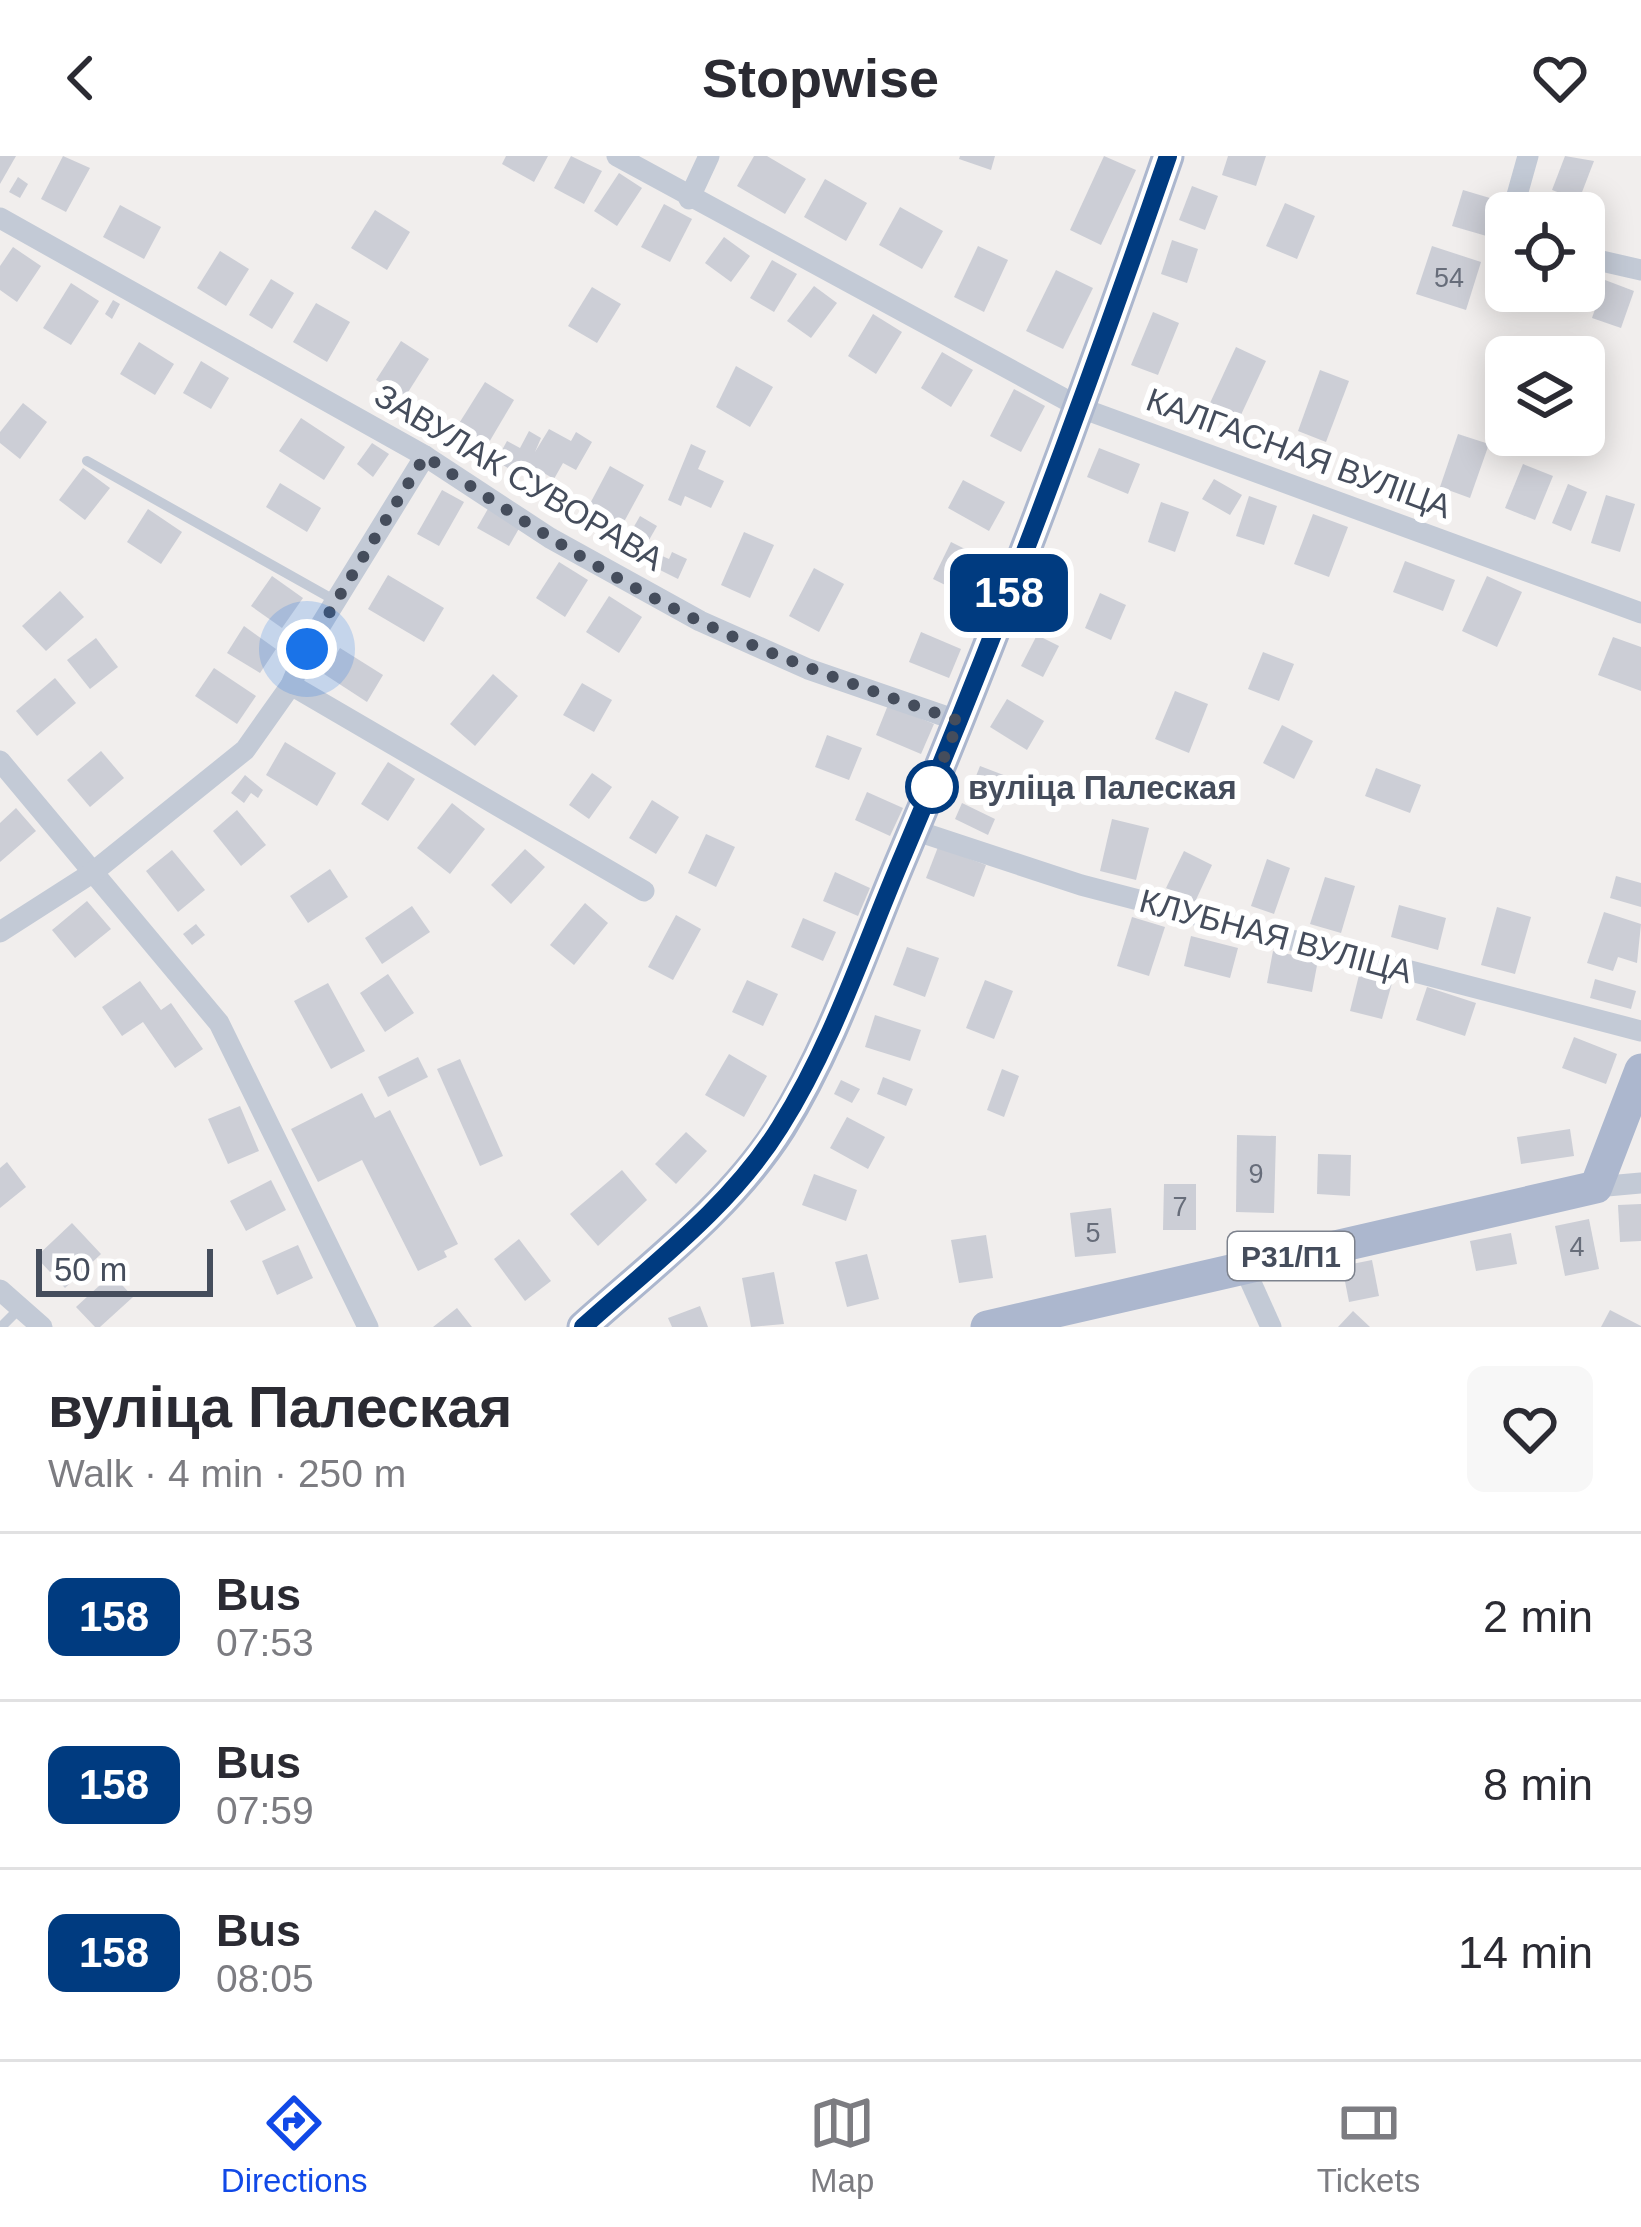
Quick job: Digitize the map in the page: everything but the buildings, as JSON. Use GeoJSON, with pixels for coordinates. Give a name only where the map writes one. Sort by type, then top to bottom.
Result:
{"type":"FeatureCollection","features":[{"type":"Feature","properties":{"kind":"main road"},"geometry":{"type":"LineString","coordinates":[[583,1327],[729,1195],[780,1128],[814,1066],[959,721],[1081,408],[1168,156]]}},
{"type":"Feature","properties":{"kind":"main road"},"geometry":{"type":"LineString","coordinates":[[1596,1187],[1641,1070]]}},
{"type":"Feature","properties":{"kind":"main road","name":"Р31/П1"},"geometry":{"type":"LineString","coordinates":[[987,1327],[1596,1187]]}},
{"type":"Feature","properties":{"kind":"street","name":"КАЛГАСНАЯ ВУЛІЦА"},"geometry":{"type":"LineString","coordinates":[[616,156],[1081,408],[1641,613]]}},
{"type":"Feature","properties":{"kind":"street"},"geometry":{"type":"LineString","coordinates":[[689,199],[709,156]]}},
{"type":"Feature","properties":{"kind":"street"},"geometry":{"type":"LineString","coordinates":[[1518,192],[1528,156]]}},
{"type":"Feature","properties":{"kind":"street","name":"ЗАВУЛАК СУВОРАВА"},"geometry":{"type":"LineString","coordinates":[[0,218],[425,456],[550,538],[700,621],[808,669],[959,721]]}},
{"type":"Feature","properties":{"kind":"street"},"geometry":{"type":"LineString","coordinates":[[1605,262],[1641,270]]}},
{"type":"Feature","properties":{"kind":"street"},"geometry":{"type":"LineString","coordinates":[[0,932],[92,873],[245,750],[291,685],[307,649],[425,456]]}},
{"type":"Feature","properties":{"kind":"street"},"geometry":{"type":"LineString","coordinates":[[291,685],[644,892]]}},
{"type":"Feature","properties":{"kind":"street"},"geometry":{"type":"LineString","coordinates":[[0,761],[219,1023],[368,1327]]}},
{"type":"Feature","properties":{"kind":"street","name":"КЛУБНАЯ ВУЛІЦА"},"geometry":{"type":"LineString","coordinates":[[914,830],[1081,885],[1641,1031]]}},
{"type":"Feature","properties":{"kind":"street"},"geometry":{"type":"LineString","coordinates":[[1596,1187],[1641,1183]]}},
{"type":"Feature","properties":{"kind":"street"},"geometry":{"type":"LineString","coordinates":[[1244,1267],[1270,1327]]}},
{"type":"Feature","properties":{"kind":"street"},"geometry":{"type":"LineString","coordinates":[[0,1290],[42,1327]]}},
{"type":"Feature","properties":{"kind":"lane"},"geometry":{"type":"LineString","coordinates":[[87,461],[336,601]]}},
{"type":"Feature","properties":{"kind":"lane"},"geometry":{"type":"LineString","coordinates":[[1,1327],[20,1308]]}},
{"type":"Feature","properties":{"kind":"bus line","name":"158"},"geometry":{"type":"LineString","coordinates":[[583,1327],[729,1195],[780,1128],[814,1066],[975,682],[1081,408],[1168,156]]}},
{"type":"Feature","properties":{"kind":"place","name":"вуліца Палеская"},"geometry":{"type":"Point","coordinates":[932,787]}},
{"type":"Feature","properties":{"kind":"route"},"geometry":{"type":"LineString","coordinates":[[307,649],[425,456],[550,538],[700,621],[808,669],[959,721],[932,787]]}}]}
